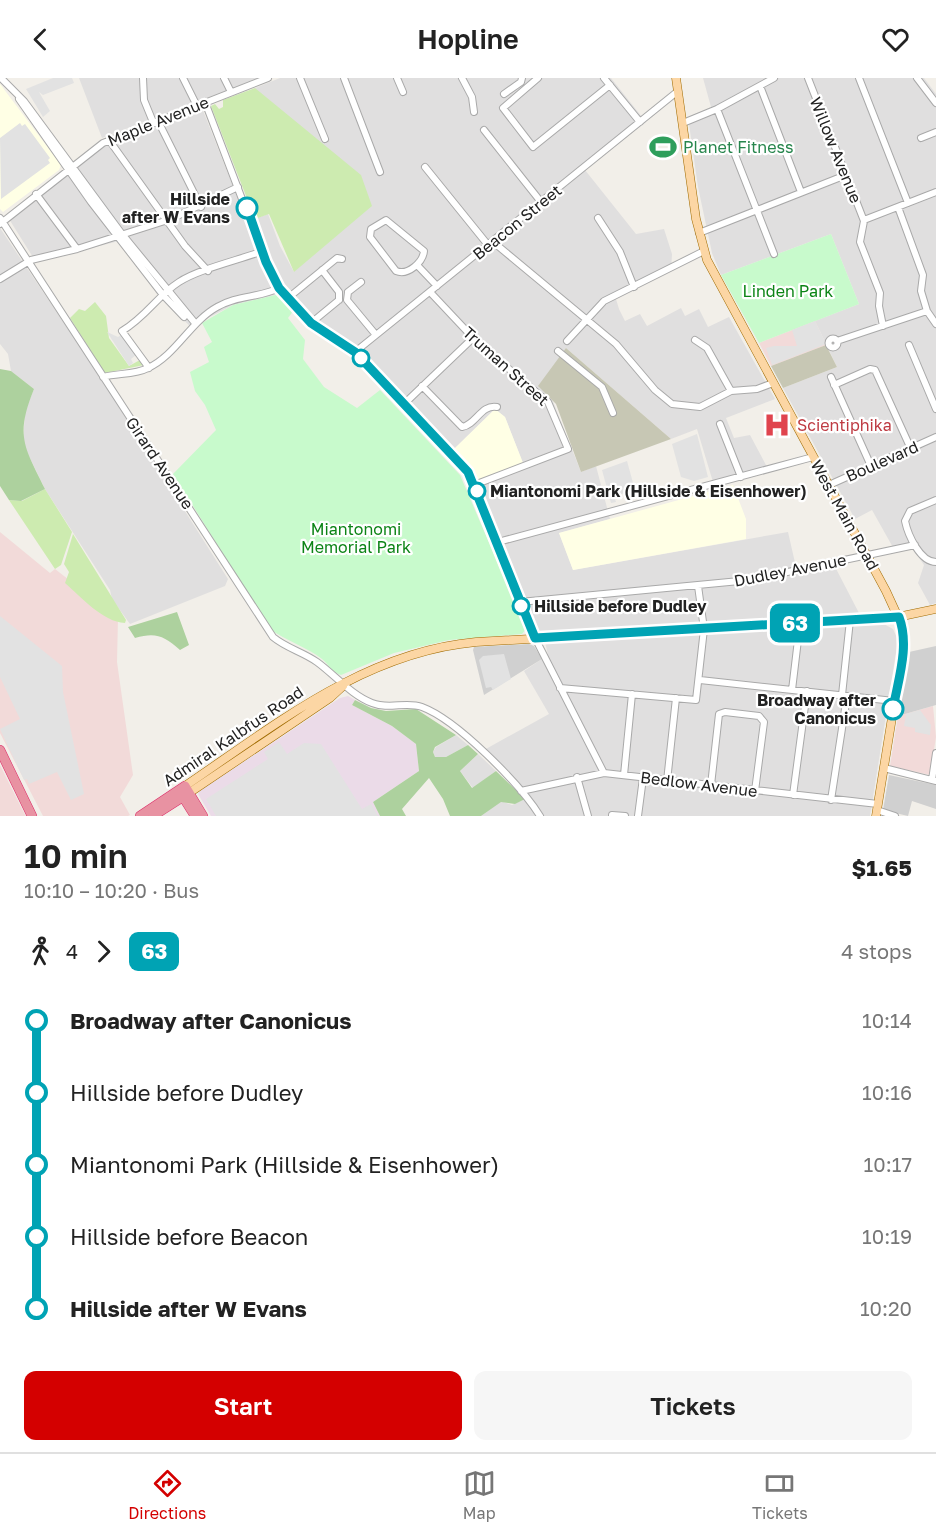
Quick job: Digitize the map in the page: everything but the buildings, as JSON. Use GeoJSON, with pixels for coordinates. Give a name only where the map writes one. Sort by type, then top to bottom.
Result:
{"type":"FeatureCollection","features":[{"type":"Feature","properties":{"kind":"highway"},"geometry":{"type":"LineString","coordinates":[[0,750],[32,816]]}},
{"type":"Feature","properties":{"kind":"highway","name":"Admiral Kalbfus Road"},"geometry":{"type":"LineString","coordinates":[[140,816],[184,791]]}},
{"type":"Feature","properties":{"kind":"highway","name":"Admiral Kalbfus Road"},"geometry":{"type":"LineString","coordinates":[[153,816],[184,791]]}},
{"type":"Feature","properties":{"kind":"highway"},"geometry":{"type":"LineString","coordinates":[[184,791],[195,816]]}},
{"type":"Feature","properties":{"kind":"highway"},"geometry":{"type":"LineString","coordinates":[[184,791],[203,816]]}},
{"type":"Feature","properties":{"kind":"main road","name":"West Main Road"},"geometry":{"type":"LineString","coordinates":[[676,78],[699,233],[704,251],[899,617],[904,640],[877,810]]}},
{"type":"Feature","properties":{"kind":"main road","name":"Admiral Kalbfus Road"},"geometry":{"type":"LineString","coordinates":[[184,791],[330,698],[344,684],[384,664],[428,649],[463,643],[535,638],[899,617],[936,609]]}},
{"type":"Feature","properties":{"kind":"street"},"geometry":{"type":"LineString","coordinates":[[1,78],[165,293],[194,324]]}},
{"type":"Feature","properties":{"kind":"street"},"geometry":{"type":"LineString","coordinates":[[6,78],[9,86]]}},
{"type":"Feature","properties":{"kind":"street"},"geometry":{"type":"LineString","coordinates":[[143,78],[144,100],[201,207]]}},
{"type":"Feature","properties":{"kind":"street"},"geometry":{"type":"LineString","coordinates":[[183,78],[196,106]]}},
{"type":"Feature","properties":{"kind":"street"},"geometry":{"type":"LineString","coordinates":[[224,78],[231,92]]}},
{"type":"Feature","properties":{"kind":"street","name":"Maple Avenue"},"geometry":{"type":"LineString","coordinates":[[1,221],[109,140],[268,78]]}},
{"type":"Feature","properties":{"kind":"street"},"geometry":{"type":"LineString","coordinates":[[300,78],[325,139]]}},
{"type":"Feature","properties":{"kind":"street"},"geometry":{"type":"LineString","coordinates":[[344,78],[380,172]]}},
{"type":"Feature","properties":{"kind":"street"},"geometry":{"type":"LineString","coordinates":[[397,78],[403,92]]}},
{"type":"Feature","properties":{"kind":"street"},"geometry":{"type":"LineString","coordinates":[[462,78],[472,97],[474,112]]}},
{"type":"Feature","properties":{"kind":"street"},"geometry":{"type":"LineString","coordinates":[[504,94],[521,82],[522,78]]}},
{"type":"Feature","properties":{"kind":"street"},"geometry":{"type":"LineString","coordinates":[[538,78],[504,106],[504,111],[533,147],[610,85]]}},
{"type":"Feature","properties":{"kind":"street"},"geometry":{"type":"LineString","coordinates":[[604,78],[640,122]]}},
{"type":"Feature","properties":{"kind":"street"},"geometry":{"type":"LineString","coordinates":[[683,123],[717,109],[774,78]]}},
{"type":"Feature","properties":{"kind":"street","name":"Willow Avenue"},"geometry":{"type":"LineString","coordinates":[[808,78],[864,220],[860,242],[880,293],[879,309],[883,326]]}},
{"type":"Feature","properties":{"kind":"street"},"geometry":{"type":"LineString","coordinates":[[859,78],[908,203]]}},
{"type":"Feature","properties":{"kind":"street"},"geometry":{"type":"LineString","coordinates":[[917,78],[936,103]]}},
{"type":"Feature","properties":{"kind":"street"},"geometry":{"type":"LineString","coordinates":[[760,86],[801,192]]}},
{"type":"Feature","properties":{"kind":"street","name":"Beacon Street"},"geometry":{"type":"LineString","coordinates":[[355,352],[678,91]]}},
{"type":"Feature","properties":{"kind":"street"},"geometry":{"type":"LineString","coordinates":[[205,102],[279,288],[311,323],[355,352],[456,458],[474,485],[535,638],[604,773]]}},
{"type":"Feature","properties":{"kind":"street"},"geometry":{"type":"LineString","coordinates":[[717,109],[774,254]]}},
{"type":"Feature","properties":{"kind":"street"},"geometry":{"type":"LineString","coordinates":[[484,130],[541,202]]}},
{"type":"Feature","properties":{"kind":"street"},"geometry":{"type":"LineString","coordinates":[[921,138],[936,132]]}},
{"type":"Feature","properties":{"kind":"street"},"geometry":{"type":"LineString","coordinates":[[109,140],[167,221],[208,271]]}},
{"type":"Feature","properties":{"kind":"street"},"geometry":{"type":"LineString","coordinates":[[425,167],[490,243],[616,344],[655,390],[672,404],[700,407],[732,391],[757,389],[773,383]]}},
{"type":"Feature","properties":{"kind":"street"},"geometry":{"type":"LineString","coordinates":[[699,233],[846,175]]}},
{"type":"Feature","properties":{"kind":"street"},"geometry":{"type":"LineString","coordinates":[[0,279],[29,261],[77,249],[167,221],[201,207],[238,186]]}},
{"type":"Feature","properties":{"kind":"street"},"geometry":{"type":"LineString","coordinates":[[864,220],[936,192]]}},
{"type":"Feature","properties":{"kind":"street"},"geometry":{"type":"LineString","coordinates":[[36,194],[77,249]]}},
{"type":"Feature","properties":{"kind":"street"},"geometry":{"type":"LineString","coordinates":[[898,207],[923,275],[921,291],[927,311],[936,324]]}},
{"type":"Feature","properties":{"kind":"street"},"geometry":{"type":"LineString","coordinates":[[598,218],[616,244],[634,287]]}},
{"type":"Feature","properties":{"kind":"street","name":"Girard Avenue"},"geometry":{"type":"LineString","coordinates":[[1,221],[269,632],[283,644],[315,660],[331,676],[370,703],[385,707],[413,705],[434,714],[462,734],[521,790],[540,816]]}},
{"type":"Feature","properties":{"kind":"street"},"geometry":{"type":"LineString","coordinates":[[381,221],[389,221],[424,250],[423,257],[417,265],[406,272],[398,272],[370,237],[372,229],[381,221]]}},
{"type":"Feature","properties":{"kind":"street"},"geometry":{"type":"LineString","coordinates":[[149,368],[122,331],[143,317],[165,293],[184,279],[263,251]]}},
{"type":"Feature","properties":{"kind":"street"},"geometry":{"type":"LineString","coordinates":[[567,341],[604,301],[704,251]]}},
{"type":"Feature","properties":{"kind":"street"},"geometry":{"type":"LineString","coordinates":[[288,298],[337,258],[342,259]]}},
{"type":"Feature","properties":{"kind":"street"},"geometry":{"type":"LineString","coordinates":[[417,265],[437,286]]}},
{"type":"Feature","properties":{"kind":"street"},"geometry":{"type":"LineString","coordinates":[[322,270],[339,291],[339,300]]}},
{"type":"Feature","properties":{"kind":"street"},"geometry":{"type":"LineString","coordinates":[[339,291],[348,292],[361,282]]}},
{"type":"Feature","properties":{"kind":"street"},"geometry":{"type":"LineString","coordinates":[[103,377],[149,368],[161,360],[194,324],[223,304],[279,288]]}},
{"type":"Feature","properties":{"kind":"street"},"geometry":{"type":"LineString","coordinates":[[348,292],[347,300],[376,335]]}},
{"type":"Feature","properties":{"kind":"street","name":"Truman Street"},"geometry":{"type":"LineString","coordinates":[[430,292],[473,338],[548,402],[568,449],[474,485]]}},
{"type":"Feature","properties":{"kind":"street"},"geometry":{"type":"LineString","coordinates":[[311,323],[339,300],[347,300]]}},
{"type":"Feature","properties":{"kind":"street"},"geometry":{"type":"LineString","coordinates":[[837,341],[927,311]]}},
{"type":"Feature","properties":{"kind":"street"},"geometry":{"type":"LineString","coordinates":[[404,404],[473,338]]}},
{"type":"Feature","properties":{"kind":"street"},"geometry":{"type":"LineString","coordinates":[[695,340],[708,349],[732,391]]}},
{"type":"Feature","properties":{"kind":"street"},"geometry":{"type":"LineString","coordinates":[[909,345],[936,409]]}},
{"type":"Feature","properties":{"kind":"street"},"geometry":{"type":"LineString","coordinates":[[560,353],[602,387],[613,413]]}},
{"type":"Feature","properties":{"kind":"street"},"geometry":{"type":"LineString","coordinates":[[834,385],[870,369],[875,370],[911,449]]}},
{"type":"Feature","properties":{"kind":"street"},"geometry":{"type":"LineString","coordinates":[[831,377],[871,466]]}},
{"type":"Feature","properties":{"kind":"street"},"geometry":{"type":"LineString","coordinates":[[422,386],[462,427],[468,425],[487,408],[497,407]]}},
{"type":"Feature","properties":{"kind":"street"},"geometry":{"type":"LineString","coordinates":[[720,424],[741,477]]}},
{"type":"Feature","properties":{"kind":"street","name":"Boulevard"},"geometry":{"type":"LineString","coordinates":[[829,485],[936,437]]}},
{"type":"Feature","properties":{"kind":"street"},"geometry":{"type":"LineString","coordinates":[[498,542],[813,456]]}},
{"type":"Feature","properties":{"kind":"street"},"geometry":{"type":"LineString","coordinates":[[936,500],[910,511],[906,516],[907,528],[915,544],[925,558],[936,562]]}},
{"type":"Feature","properties":{"kind":"street","name":"Dudley Avenue"},"geometry":{"type":"LineString","coordinates":[[520,602],[750,580],[915,544]]}},
{"type":"Feature","properties":{"kind":"street"},"geometry":{"type":"LineString","coordinates":[[560,688],[696,700],[700,681],[704,628],[698,586]]}},
{"type":"Feature","properties":{"kind":"street"},"geometry":{"type":"LineString","coordinates":[[831,800],[844,696],[850,620]]}},
{"type":"Feature","properties":{"kind":"street"},"geometry":{"type":"LineString","coordinates":[[792,690],[800,623]]}},
{"type":"Feature","properties":{"kind":"street"},"geometry":{"type":"LineString","coordinates":[[700,681],[894,701]]}},
{"type":"Feature","properties":{"kind":"street"},"geometry":{"type":"LineString","coordinates":[[793,795],[807,692]]}},
{"type":"Feature","properties":{"kind":"street"},"geometry":{"type":"LineString","coordinates":[[624,776],[632,694]]}},
{"type":"Feature","properties":{"kind":"street"},"geometry":{"type":"LineString","coordinates":[[667,781],[676,698]]}},
{"type":"Feature","properties":{"kind":"street"},"geometry":{"type":"LineString","coordinates":[[711,785],[719,714],[725,712],[762,717],[764,722],[755,791]]}},
{"type":"Feature","properties":{"kind":"street"},"geometry":{"type":"LineString","coordinates":[[884,768],[934,780],[936,753]]}},
{"type":"Feature","properties":{"kind":"street","name":"Bedlow Avenue"},"geometry":{"type":"LineString","coordinates":[[521,790],[604,773],[831,800],[896,816]]}},
{"type":"Feature","properties":{"kind":"street"},"geometry":{"type":"LineString","coordinates":[[577,777],[588,816]]}},
{"type":"Feature","properties":{"kind":"street"},"geometry":{"type":"LineString","coordinates":[[638,816],[643,778]]}},
{"type":"Feature","properties":{"kind":"street"},"geometry":{"type":"LineString","coordinates":[[612,815],[624,816]]}},
{"type":"Feature","properties":{"kind":"shaded area"},"geometry":{"type":"Polygon","coordinates":[[[53,78],[72,78],[74,83],[43,95],[39,92],[50,111],[43,117],[26,89],[53,78]]]}},
{"type":"Feature","properties":{"kind":"shaded area"},"geometry":{"type":"Polygon","coordinates":[[[79,78],[259,78],[102,138],[79,78]]]}},
{"type":"Feature","properties":{"kind":"shaded area"},"geometry":{"type":"Polygon","coordinates":[[[280,78],[611,78],[646,122],[585,170],[636,234],[664,229],[672,254],[671,271],[616,299],[625,321],[640,314],[647,326],[681,308],[685,316],[699,309],[708,327],[729,317],[775,399],[726,418],[734,438],[750,435],[767,467],[713,482],[697,429],[671,439],[566,348],[552,399],[581,472],[596,466],[610,519],[559,533],[573,570],[788,532],[796,567],[831,559],[860,615],[548,634],[539,632],[522,596],[479,485],[525,468],[505,417],[495,409],[454,449],[364,355],[319,324],[285,285],[273,265],[255,219],[268,214],[280,246],[294,272],[255,88],[280,78]]]}},
{"type":"Feature","properties":{"kind":"shaded area"},"geometry":{"type":"Polygon","coordinates":[[[703,78],[924,78],[936,94],[936,603],[930,605],[918,583],[924,565],[913,549],[895,551],[872,510],[855,519],[783,388],[837,367],[815,321],[859,304],[831,234],[721,275],[712,253],[698,187],[688,117],[711,107],[703,78]]]}},
{"type":"Feature","properties":{"kind":"shaded area"},"geometry":{"type":"Polygon","coordinates":[[[0,84],[61,165],[59,170],[3,212],[0,209],[0,84]]]}},
{"type":"Feature","properties":{"kind":"shaded area"},"geometry":{"type":"Polygon","coordinates":[[[202,108],[265,267],[279,294],[233,305],[208,318],[194,330],[165,302],[119,241],[36,262],[9,219],[104,146],[202,108]]]}},
{"type":"Feature","properties":{"kind":"shaded area"},"geometry":{"type":"Polygon","coordinates":[[[20,123],[22,126],[25,124],[50,158],[48,160],[50,163],[1,199],[0,138],[20,123]]]}},
{"type":"Feature","properties":{"kind":"shaded area"},"geometry":{"type":"Polygon","coordinates":[[[0,228],[93,366],[228,579],[225,586],[130,624],[112,599],[110,590],[45,489],[23,444],[25,411],[34,389],[11,371],[8,354],[0,344],[0,228]]]}},
{"type":"Feature","properties":{"kind":"shaded area"},"geometry":{"type":"Polygon","coordinates":[[[815,321],[826,345],[771,366],[759,343],[815,321]]]}},
{"type":"Feature","properties":{"kind":"shaded area"},"geometry":{"type":"Polygon","coordinates":[[[815,321],[826,344],[772,365],[766,348],[797,346],[792,330],[815,321]]]}},
{"type":"Feature","properties":{"kind":"shaded area"},"geometry":{"type":"Polygon","coordinates":[[[107,332],[118,337],[121,335],[136,355],[131,359],[133,363],[129,366],[107,332]]]}},
{"type":"Feature","properties":{"kind":"shaded area"},"geometry":{"type":"Polygon","coordinates":[[[826,345],[837,367],[783,388],[771,366],[826,345]]]}},
{"type":"Feature","properties":{"kind":"shaded area"},"geometry":{"type":"Polygon","coordinates":[[[566,348],[671,439],[581,472],[556,404],[538,386],[566,348]]]}},
{"type":"Feature","properties":{"kind":"shaded area"},"geometry":{"type":"Polygon","coordinates":[[[495,409],[505,417],[523,463],[477,481],[454,449],[495,409]]]}},
{"type":"Feature","properties":{"kind":"shaded area"},"geometry":{"type":"Polygon","coordinates":[[[697,434],[708,477],[694,481],[681,477],[672,444],[697,434]]]}},
{"type":"Feature","properties":{"kind":"shaded area"},"geometry":{"type":"Polygon","coordinates":[[[627,461],[635,490],[614,496],[616,502],[611,503],[602,470],[627,461]]]}},
{"type":"Feature","properties":{"kind":"shaded area"},"geometry":{"type":"Polygon","coordinates":[[[733,485],[746,519],[746,539],[573,570],[559,533],[733,485]]]}},
{"type":"Feature","properties":{"kind":"shaded area"},"geometry":{"type":"Polygon","coordinates":[[[0,532],[50,573],[55,569],[118,618],[117,662],[133,775],[120,797],[130,815],[128,816],[43,816],[0,733],[0,532]]]}},
{"type":"Feature","properties":{"kind":"shaded area"},"geometry":{"type":"Polygon","coordinates":[[[0,616],[62,666],[63,692],[84,794],[71,800],[57,772],[29,784],[27,779],[24,780],[0,729],[20,719],[0,677],[0,616]]]}},
{"type":"Feature","properties":{"kind":"shaded area"},"geometry":{"type":"Polygon","coordinates":[[[882,623],[893,629],[898,640],[870,816],[543,816],[513,777],[484,750],[549,714],[524,671],[548,655],[545,642],[882,623]]]}},
{"type":"Feature","properties":{"kind":"shaded area"},"geometry":{"type":"Polygon","coordinates":[[[529,644],[534,646],[542,659],[484,695],[474,647],[529,644]]]}},
{"type":"Feature","properties":{"kind":"shaded area"},"geometry":{"type":"Polygon","coordinates":[[[936,646],[936,705],[898,716],[909,652],[936,646]]]}},
{"type":"Feature","properties":{"kind":"shaded area"},"geometry":{"type":"Polygon","coordinates":[[[504,654],[511,679],[493,690],[491,687],[486,688],[479,660],[483,656],[504,654]]]}},
{"type":"Feature","properties":{"kind":"shaded area"},"geometry":{"type":"Polygon","coordinates":[[[348,696],[355,700],[352,705],[392,726],[416,744],[419,771],[373,802],[380,816],[211,816],[198,794],[200,791],[340,698],[348,696]]]}},
{"type":"Feature","properties":{"kind":"shaded area"},"geometry":{"type":"Polygon","coordinates":[[[933,706],[936,737],[930,775],[890,766],[898,716],[933,706]]]}},
{"type":"Feature","properties":{"kind":"shaded area"},"geometry":{"type":"Polygon","coordinates":[[[920,710],[931,725],[930,735],[915,732],[915,728],[904,726],[906,714],[920,710]]]}},
{"type":"Feature","properties":{"kind":"shaded area"},"geometry":{"type":"Polygon","coordinates":[[[456,735],[468,745],[446,757],[435,757],[433,752],[436,747],[456,735]]]}},
{"type":"Feature","properties":{"kind":"shaded area"},"geometry":{"type":"Polygon","coordinates":[[[279,742],[287,754],[304,743],[321,744],[362,809],[371,804],[378,816],[216,816],[206,799],[268,759],[264,752],[279,742]]]}},
{"type":"Feature","properties":{"kind":"shaded area"},"geometry":{"type":"Polygon","coordinates":[[[478,754],[496,771],[473,788],[460,771],[478,754]]]}},
{"type":"Feature","properties":{"kind":"shaded area"},"geometry":{"type":"Polygon","coordinates":[[[0,765],[23,811],[26,816],[0,816],[0,765]]]}},
{"type":"Feature","properties":{"kind":"shaded area"},"geometry":{"type":"Polygon","coordinates":[[[889,775],[936,785],[936,809],[912,801],[908,816],[883,810],[889,775]]]}},
{"type":"Feature","properties":{"kind":"shaded area"},"geometry":{"type":"Polygon","coordinates":[[[525,799],[536,816],[481,816],[501,801],[512,805],[525,799]]]}},
{"type":"Feature","properties":{"kind":"green space"},"geometry":{"type":"Polygon","coordinates":[[[255,88],[361,175],[372,206],[294,272],[269,214],[255,219],[211,106],[215,104],[219,109],[223,107],[223,100],[255,88]]]}},
{"type":"Feature","properties":{"kind":"green space","name":"Linden Park"},"geometry":{"type":"Polygon","coordinates":[[[831,234],[859,304],[759,343],[721,275],[831,234]]]}},
{"type":"Feature","properties":{"kind":"green space","name":"Miantonomi Memorial Park"},"geometry":{"type":"Polygon","coordinates":[[[280,294],[294,310],[288,318],[305,340],[303,359],[324,387],[357,408],[380,390],[460,475],[526,629],[522,634],[449,640],[394,653],[341,675],[316,655],[270,629],[173,474],[216,430],[205,405],[195,391],[190,372],[209,362],[204,347],[212,342],[202,323],[233,305],[280,294]]]}},
{"type":"Feature","properties":{"kind":"green space"},"geometry":{"type":"Polygon","coordinates":[[[95,302],[106,316],[109,338],[129,366],[140,360],[144,365],[105,373],[70,318],[79,309],[85,311],[95,302]]]}},
{"type":"Feature","properties":{"kind":"green space"},"geometry":{"type":"Polygon","coordinates":[[[0,369],[11,371],[34,389],[25,418],[25,440],[27,451],[45,489],[21,501],[9,500],[0,486],[0,369]]]}},
{"type":"Feature","properties":{"kind":"green space"},"geometry":{"type":"Polygon","coordinates":[[[45,489],[72,532],[61,565],[55,569],[9,500],[22,501],[45,489]]]}},
{"type":"Feature","properties":{"kind":"green space"},"geometry":{"type":"Polygon","coordinates":[[[73,534],[126,620],[125,623],[117,622],[101,614],[65,583],[69,572],[64,564],[73,534]]]}},
{"type":"Feature","properties":{"kind":"green space"},"geometry":{"type":"Polygon","coordinates":[[[177,612],[189,645],[180,650],[159,636],[149,635],[135,638],[128,627],[177,612]]]}},
{"type":"Feature","properties":{"kind":"green space"},"geometry":{"type":"Polygon","coordinates":[[[355,700],[371,708],[386,711],[416,709],[456,735],[435,747],[433,752],[435,757],[446,757],[468,745],[478,754],[460,771],[472,788],[496,771],[525,799],[515,804],[501,802],[481,816],[450,816],[443,799],[429,778],[402,809],[406,816],[380,816],[373,802],[419,771],[416,744],[392,726],[352,705],[355,700]]]}},
{"type":"Feature","properties":{"kind":"bus line","name":"63"},"geometry":{"type":"LineString","coordinates":[[247,208],[266,262],[279,288],[294,306],[329,337],[355,352],[468,472],[496,536],[535,638],[899,617],[904,640],[893,709]]}},
{"type":"Feature","properties":{"kind":"place","name":"Planet Fitness"},"geometry":{"type":"Point","coordinates":[663,147]}},
{"type":"Feature","properties":{"kind":"place","name":"Hillside after W Evans"},"geometry":{"type":"Point","coordinates":[247,208]}},
{"type":"Feature","properties":{"kind":"place","name":"Scientiphika"},"geometry":{"type":"Point","coordinates":[777,425]}},
{"type":"Feature","properties":{"kind":"place","name":"Miantonomi Park (Hillside & Eisenhower)"},"geometry":{"type":"Point","coordinates":[477,491]}},
{"type":"Feature","properties":{"kind":"place","name":"Hillside before Dudley"},"geometry":{"type":"Point","coordinates":[521,606]}},
{"type":"Feature","properties":{"kind":"place","name":"Broadway after Canonicus"},"geometry":{"type":"Point","coordinates":[893,709]}}]}
